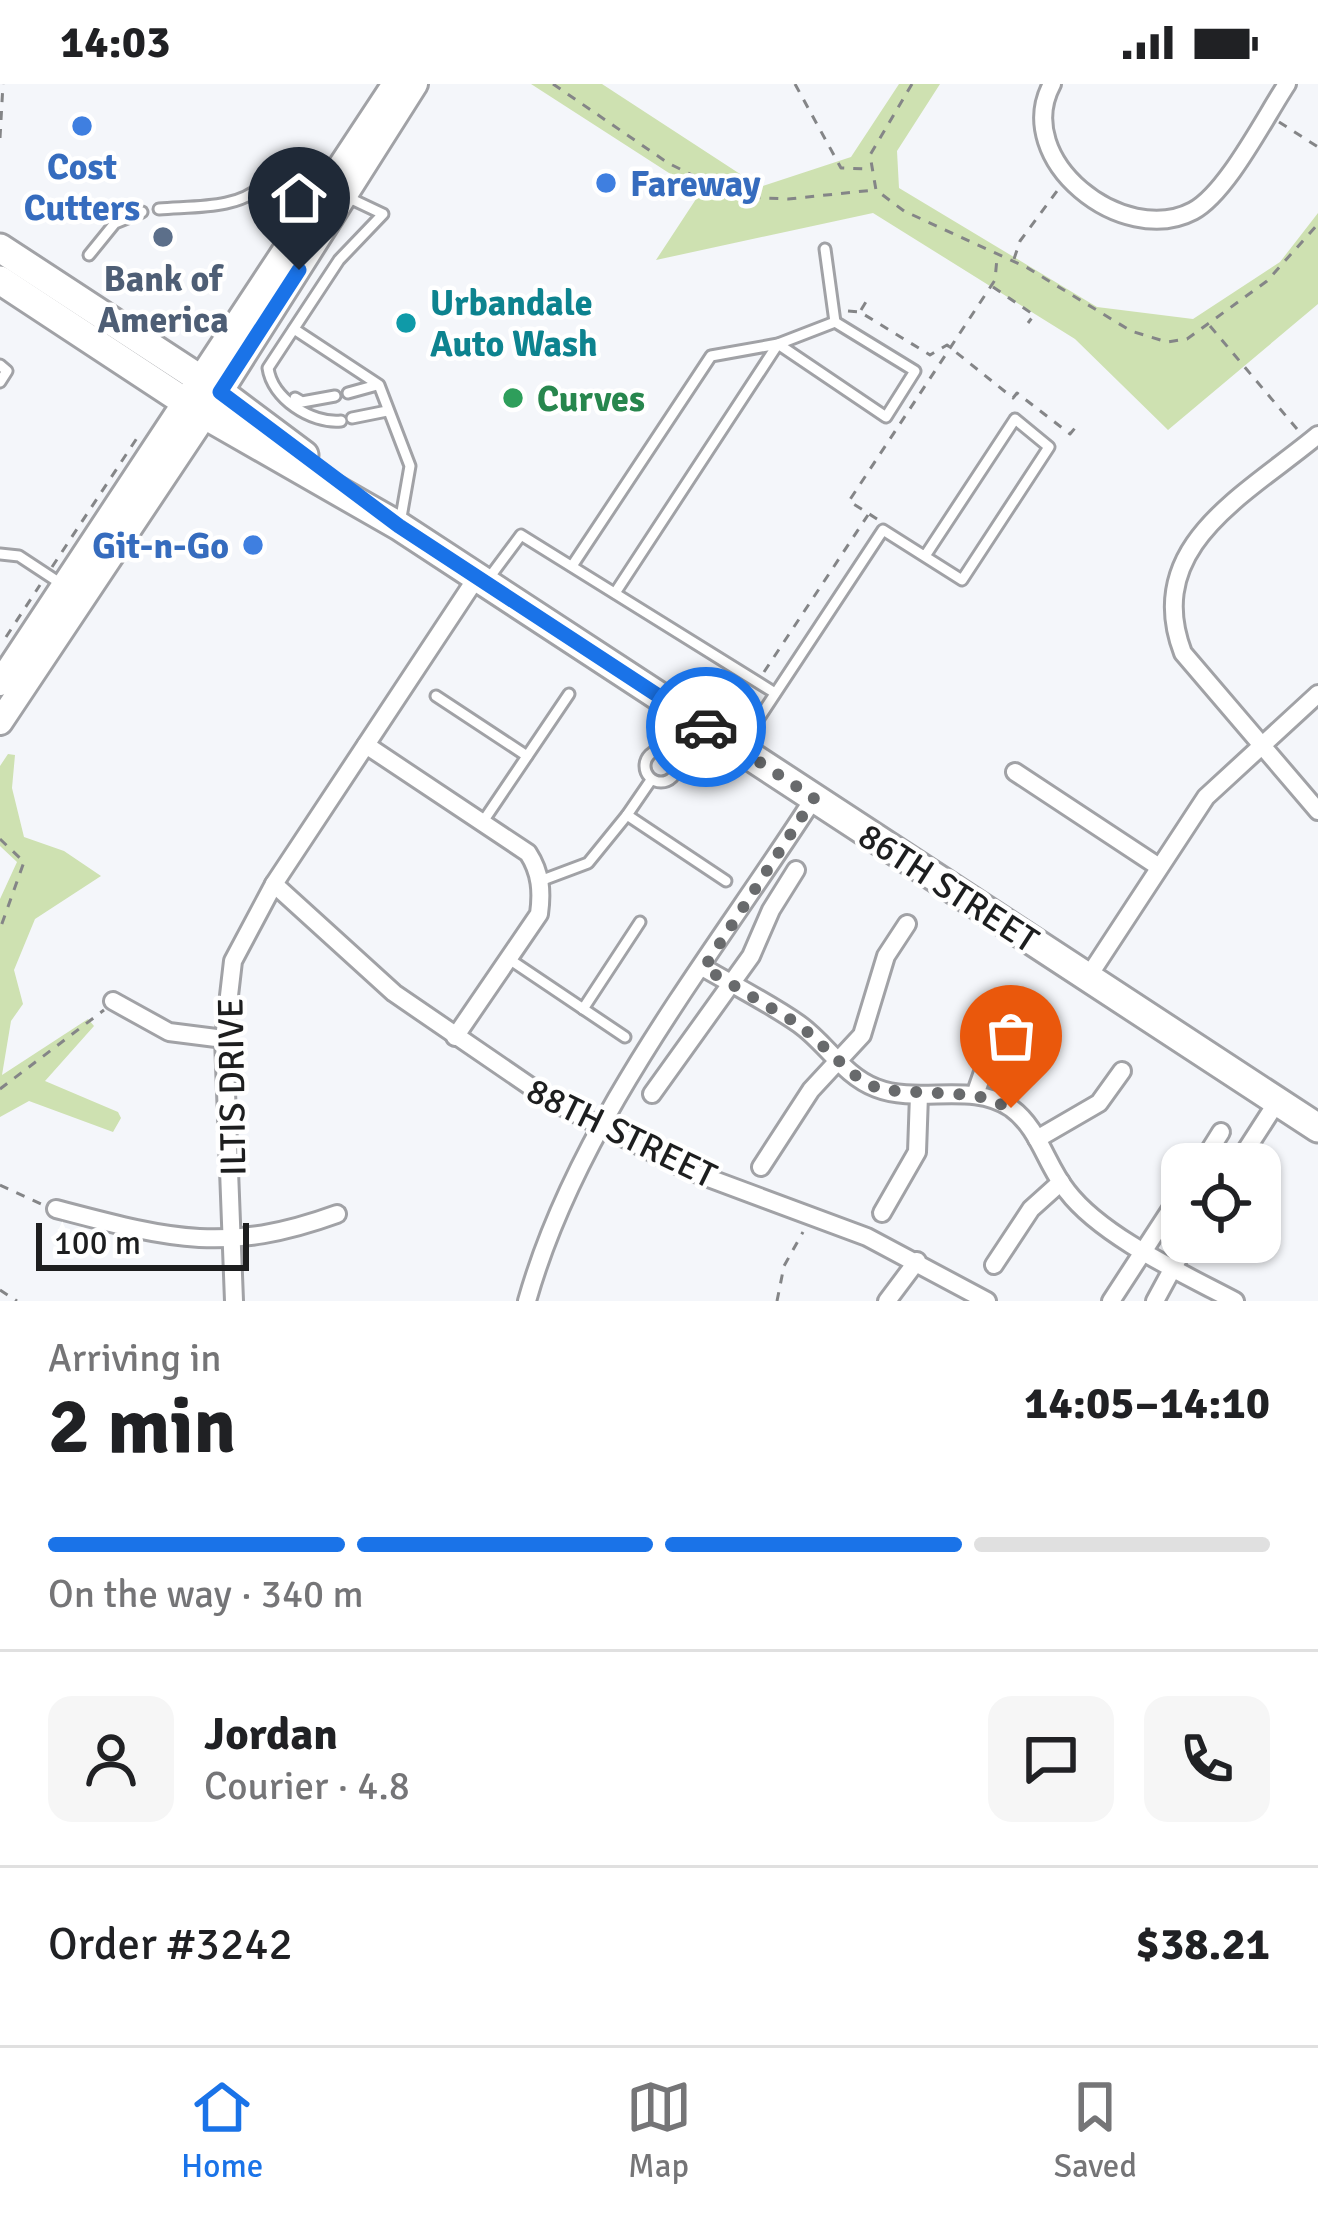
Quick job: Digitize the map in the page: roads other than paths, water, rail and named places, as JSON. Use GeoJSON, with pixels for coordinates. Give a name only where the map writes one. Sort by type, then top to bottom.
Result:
{"type":"FeatureCollection","features":[{"type":"Feature","properties":{"kind":"main road"},"geometry":{"type":"LineString","coordinates":[[336,190],[395,84]]}},
{"type":"Feature","properties":{"kind":"main road"},"geometry":{"type":"LineString","coordinates":[[0,722],[202,396],[336,190],[415,84]]}},
{"type":"Feature","properties":{"kind":"main road","name":"86TH STREET"},"geometry":{"type":"LineString","coordinates":[[0,248],[202,396],[1318,1128]]}},
{"type":"Feature","properties":{"kind":"main road","name":"86TH STREET"},"geometry":{"type":"LineString","coordinates":[[0,280],[202,396]]}},
{"type":"Feature","properties":{"kind":"main road"},"geometry":{"type":"LineString","coordinates":[[0,682],[63,585],[202,396]]}},
{"type":"Feature","properties":{"kind":"street"},"geometry":{"type":"LineString","coordinates":[[1052,84],[1040,129],[1051,159],[1067,176],[1116,209],[1153,221],[1188,214],[1218,187],[1287,84]]}},
{"type":"Feature","properties":{"kind":"street"},"geometry":{"type":"LineString","coordinates":[[1315,437],[1203,532],[1184,555],[1171,594],[1172,622],[1184,653],[1318,811]]}},
{"type":"Feature","properties":{"kind":"street","name":"ILTIS DRIVE"},"geometry":{"type":"LineString","coordinates":[[235,1301],[236,1237],[224,1039],[233,961],[274,884],[481,580]]}},
{"type":"Feature","properties":{"kind":"street"},"geometry":{"type":"LineString","coordinates":[[1088,977],[1206,796],[1259,742],[1318,694]]}},
{"type":"Feature","properties":{"kind":"street"},"geometry":{"type":"LineString","coordinates":[[366,745],[528,854],[540,881],[539,914],[455,1037]]}},
{"type":"Feature","properties":{"kind":"street"},"geometry":{"type":"LineString","coordinates":[[1016,772],[1159,867]]}},
{"type":"Feature","properties":{"kind":"street"},"geometry":{"type":"LineString","coordinates":[[527,1301],[539,1258],[601,1126],[814,798]]}},
{"type":"Feature","properties":{"kind":"street"},"geometry":{"type":"LineString","coordinates":[[652,1094],[732,985],[796,870]]}},
{"type":"Feature","properties":{"kind":"street","name":"88TH STREET"},"geometry":{"type":"LineString","coordinates":[[274,884],[394,993],[504,1072],[687,1169],[916,1261],[987,1301]]}},
{"type":"Feature","properties":{"kind":"street"},"geometry":{"type":"LineString","coordinates":[[761,1167],[812,1090],[862,1035],[886,956],[907,924]]}},
{"type":"Feature","properties":{"kind":"street"},"geometry":{"type":"LineString","coordinates":[[704,968],[800,1025],[840,1063],[880,1090],[975,1095],[1011,1108],[1036,1139],[1060,1182],[1087,1211],[1172,1268],[1235,1301]]}},
{"type":"Feature","properties":{"kind":"street"},"geometry":{"type":"LineString","coordinates":[[113,1001],[169,1032],[224,1039]]}},
{"type":"Feature","properties":{"kind":"street"},"geometry":{"type":"LineString","coordinates":[[975,1095],[992,1046],[1020,1001]]}},
{"type":"Feature","properties":{"kind":"street"},"geometry":{"type":"LineString","coordinates":[[1036,1139],[1099,1103],[1122,1071]]}},
{"type":"Feature","properties":{"kind":"street"},"geometry":{"type":"LineString","coordinates":[[882,1213],[917,1152],[920,1095]]}},
{"type":"Feature","properties":{"kind":"street"},"geometry":{"type":"LineString","coordinates":[[1251,1143],[1277,1102]]}},
{"type":"Feature","properties":{"kind":"street"},"geometry":{"type":"LineString","coordinates":[[1214,1143],[1221,1132]]}},
{"type":"Feature","properties":{"kind":"street"},"geometry":{"type":"LineString","coordinates":[[994,1265],[1030,1209],[1060,1182]]}},
{"type":"Feature","properties":{"kind":"street"},"geometry":{"type":"LineString","coordinates":[[56,1209],[166,1238],[277,1236],[337,1214]]}},
{"type":"Feature","properties":{"kind":"street"},"geometry":{"type":"LineString","coordinates":[[1111,1301],[1161,1224]]}},
{"type":"Feature","properties":{"kind":"street"},"geometry":{"type":"LineString","coordinates":[[887,1301],[916,1261]]}},
{"type":"Feature","properties":{"kind":"street"},"geometry":{"type":"LineString","coordinates":[[1155,1301],[1175,1263]]}},
{"type":"Feature","properties":{"kind":"lane"},"geometry":{"type":"LineString","coordinates":[[159,209],[232,202],[254,194],[263,184]]}},
{"type":"Feature","properties":{"kind":"lane"},"geometry":{"type":"LineString","coordinates":[[336,190],[383,214],[339,260],[268,368],[271,382],[278,394],[322,422],[387,411]]}},
{"type":"Feature","properties":{"kind":"lane"},"geometry":{"type":"LineString","coordinates":[[89,255],[115,223],[142,212]]}},
{"type":"Feature","properties":{"kind":"lane"},"geometry":{"type":"LineString","coordinates":[[825,249],[835,322]]}},
{"type":"Feature","properties":{"kind":"lane"},"geometry":{"type":"LineString","coordinates":[[778,344],[886,417],[915,371],[835,322]]}},
{"type":"Feature","properties":{"kind":"lane"},"geometry":{"type":"LineString","coordinates":[[572,566],[711,356],[778,344],[835,322]]}},
{"type":"Feature","properties":{"kind":"lane"},"geometry":{"type":"LineString","coordinates":[[293,329],[379,385],[410,466],[399,526]]}},
{"type":"Feature","properties":{"kind":"lane"},"geometry":{"type":"LineString","coordinates":[[615,592],[778,344]]}},
{"type":"Feature","properties":{"kind":"lane"},"geometry":{"type":"LineString","coordinates":[[0,365],[8,371],[0,382]]}},
{"type":"Feature","properties":{"kind":"lane"},"geometry":{"type":"LineString","coordinates":[[271,382],[302,402],[335,396]]}},
{"type":"Feature","properties":{"kind":"lane"},"geometry":{"type":"LineString","coordinates":[[348,393],[379,385]]}},
{"type":"Feature","properties":{"kind":"lane"},"geometry":{"type":"LineString","coordinates":[[739,748],[883,530],[962,580],[1049,447],[1015,419],[925,556]]}},
{"type":"Feature","properties":{"kind":"lane"},"geometry":{"type":"LineString","coordinates":[[481,580],[516,535],[775,693]]}},
{"type":"Feature","properties":{"kind":"lane"},"geometry":{"type":"LineString","coordinates":[[0,554],[19,556],[63,585]]}},
{"type":"Feature","properties":{"kind":"lane"},"geometry":{"type":"LineString","coordinates":[[482,823],[569,694]]}},
{"type":"Feature","properties":{"kind":"lane"},"geometry":{"type":"LineString","coordinates":[[436,696],[527,756]]}},
{"type":"Feature","properties":{"kind":"lane"},"geometry":{"type":"LineString","coordinates":[[540,881],[589,863],[651,779]]}},
{"type":"Feature","properties":{"kind":"lane"},"geometry":{"type":"LineString","coordinates":[[627,815],[726,880]]}},
{"type":"Feature","properties":{"kind":"lane"},"geometry":{"type":"LineString","coordinates":[[583,1009],[640,922]]}},
{"type":"Feature","properties":{"kind":"lane"},"geometry":{"type":"LineString","coordinates":[[508,959],[625,1037]]}},
{"type":"Feature","properties":{"kind":"place","name":"Cost Cutters"},"geometry":{"type":"Point","coordinates":[82,126]}},
{"type":"Feature","properties":{"kind":"place","name":"Fareway"},"geometry":{"type":"Point","coordinates":[606,183]}},
{"type":"Feature","properties":{"kind":"place","name":"Bank of America"},"geometry":{"type":"Point","coordinates":[163,237]}},
{"type":"Feature","properties":{"kind":"place","name":"Urbandale Auto Wash"},"geometry":{"type":"Point","coordinates":[406,323]}},
{"type":"Feature","properties":{"kind":"place","name":"Curves"},"geometry":{"type":"Point","coordinates":[513,398]}},
{"type":"Feature","properties":{"kind":"place","name":"Git-n-Go"},"geometry":{"type":"Point","coordinates":[253,545]}}]}
